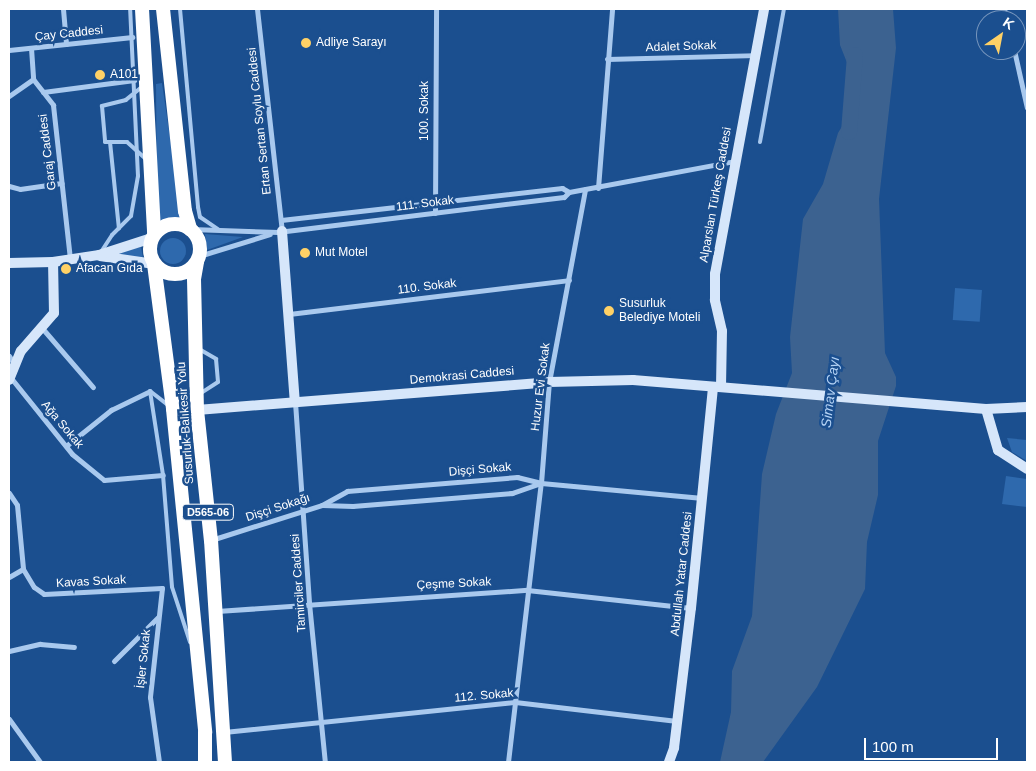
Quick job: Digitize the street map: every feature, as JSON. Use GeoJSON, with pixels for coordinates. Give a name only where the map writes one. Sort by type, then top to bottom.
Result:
{"type":"FeatureCollection","features":[{"type":"Feature","properties":{"kind":"highway","name":"Susurluk-Balıkesir Yolu"},"geometry":{"type":"LineString","coordinates":[[142,9],[140,81],[149,161],[153,236],[149,252],[154,264],[173,409],[200,671],[205,762]]}},
{"type":"Feature","properties":{"kind":"highway","name":"Susurluk-Balıkesir Yolu"},"geometry":{"type":"LineString","coordinates":[[163,9],[185,210],[190,229],[199,242],[194,279],[197,410],[211,540],[225,762]]}},
{"type":"Feature","properties":{"kind":"highway"},"geometry":{"type":"LineString","coordinates":[[153,236],[173,224],[190,229]]}},
{"type":"Feature","properties":{"kind":"highway"},"geometry":{"type":"LineString","coordinates":[[154,264],[163,272],[179,274],[198,259]]}},
{"type":"Feature","properties":{"kind":"main road","name":"Alparslan Türkeş Caddesi"},"geometry":{"type":"LineString","coordinates":[[721,387],[722,331],[715,300],[714,274],[764,9]]}},
{"type":"Feature","properties":{"kind":"main road"},"geometry":{"type":"LineString","coordinates":[[280,228],[295,402]]}},
{"type":"Feature","properties":{"kind":"main road"},"geometry":{"type":"LineString","coordinates":[[9,263],[53,262],[99,255],[153,236]]}},
{"type":"Feature","properties":{"kind":"main road"},"geometry":{"type":"LineString","coordinates":[[99,255],[142,265],[154,264]]}},
{"type":"Feature","properties":{"kind":"main road"},"geometry":{"type":"LineString","coordinates":[[10,379],[12,361],[54,313],[53,262]]}},
{"type":"Feature","properties":{"kind":"main road","name":"Demokrasi Caddesi"},"geometry":{"type":"LineString","coordinates":[[197,410],[550,382],[633,380],[909,401],[986,409],[1027,407]]}},
{"type":"Feature","properties":{"kind":"main road","name":"Abdullah Yatar Caddesi"},"geometry":{"type":"LineString","coordinates":[[669,762],[677,721],[692,608],[702,498],[721,387]]}},
{"type":"Feature","properties":{"kind":"main road"},"geometry":{"type":"LineString","coordinates":[[986,409],[998,450],[1027,468]]}},
{"type":"Feature","properties":{"kind":"street"},"geometry":{"type":"LineString","coordinates":[[63,9],[66,44]]}},
{"type":"Feature","properties":{"kind":"street","name":"Ertan Sertan Soylu Caddesi"},"geometry":{"type":"LineString","coordinates":[[257,9],[280,228]]}},
{"type":"Feature","properties":{"kind":"street","name":"100. Sokak"},"geometry":{"type":"LineString","coordinates":[[435,212],[436,9]]}},
{"type":"Feature","properties":{"kind":"street"},"geometry":{"type":"LineString","coordinates":[[598,188],[612,9]]}},
{"type":"Feature","properties":{"kind":"street","name":"Çay Caddesi"},"geometry":{"type":"LineString","coordinates":[[9,50],[132,37]]}},
{"type":"Feature","properties":{"kind":"street"},"geometry":{"type":"LineString","coordinates":[[9,96],[33,79],[31,48]]}},
{"type":"Feature","properties":{"kind":"street","name":"Adalet Sokak"},"geometry":{"type":"LineString","coordinates":[[607,60],[755,55]]}},
{"type":"Feature","properties":{"kind":"street"},"geometry":{"type":"LineString","coordinates":[[1016,60],[1027,108]]}},
{"type":"Feature","properties":{"kind":"street","name":"Garaj Caddesi"},"geometry":{"type":"LineString","coordinates":[[33,79],[53,105],[70,260]]}},
{"type":"Feature","properties":{"kind":"street"},"geometry":{"type":"LineString","coordinates":[[43,92],[140,81]]}},
{"type":"Feature","properties":{"kind":"street","name":"111. Sokak"},"geometry":{"type":"LineString","coordinates":[[280,228],[564,197],[569,192],[598,188],[734,160]]}},
{"type":"Feature","properties":{"kind":"street"},"geometry":{"type":"LineString","coordinates":[[9,186],[20,189],[62,183]]}},
{"type":"Feature","properties":{"kind":"street","name":"111. Sokak"},"geometry":{"type":"LineString","coordinates":[[280,228],[435,202],[562,188],[569,192]]}},
{"type":"Feature","properties":{"kind":"street","name":"Huzur Evi Sokak"},"geometry":{"type":"LineString","coordinates":[[508,762],[526,590],[541,483],[550,382],[585,189]]}},
{"type":"Feature","properties":{"kind":"street"},"geometry":{"type":"LineString","coordinates":[[190,229],[280,228]]}},
{"type":"Feature","properties":{"kind":"street"},"geometry":{"type":"LineString","coordinates":[[198,259],[280,228]]}},
{"type":"Feature","properties":{"kind":"street","name":"110. Sokak"},"geometry":{"type":"LineString","coordinates":[[288,314],[569,280]]}},
{"type":"Feature","properties":{"kind":"street"},"geometry":{"type":"LineString","coordinates":[[42,327],[93,387]]}},
{"type":"Feature","properties":{"kind":"street","name":"Ağa Sokak"},"geometry":{"type":"LineString","coordinates":[[10,379],[66,446],[104,480],[163,475]]}},
{"type":"Feature","properties":{"kind":"street"},"geometry":{"type":"LineString","coordinates":[[66,446],[112,410],[150,391]]}},
{"type":"Feature","properties":{"kind":"street","name":"Tamirciler Caddesi"},"geometry":{"type":"LineString","coordinates":[[295,402],[305,510],[309,603],[325,762]]}},
{"type":"Feature","properties":{"kind":"street","name":"Dişçi Sokak"},"geometry":{"type":"LineString","coordinates":[[322,504],[347,491],[517,476],[541,483]]}},
{"type":"Feature","properties":{"kind":"street"},"geometry":{"type":"LineString","coordinates":[[541,483],[702,498]]}},
{"type":"Feature","properties":{"kind":"street","name":"Dişçi Sokak"},"geometry":{"type":"LineString","coordinates":[[322,504],[353,506],[512,492],[541,483]]}},
{"type":"Feature","properties":{"kind":"street"},"geometry":{"type":"LineString","coordinates":[[9,493],[17,505],[24,569],[9,577]]}},
{"type":"Feature","properties":{"kind":"street","name":"Dişçi Sokağı"},"geometry":{"type":"LineString","coordinates":[[211,540],[322,504]]}},
{"type":"Feature","properties":{"kind":"street","name":"Kavas Sokak"},"geometry":{"type":"LineString","coordinates":[[24,569],[34,587],[44,594],[162,588]]}},
{"type":"Feature","properties":{"kind":"street","name":"İşler Sokak"},"geometry":{"type":"LineString","coordinates":[[159,762],[150,697],[162,588]]}},
{"type":"Feature","properties":{"kind":"street","name":"Çeşme Sokak"},"geometry":{"type":"LineString","coordinates":[[216,611],[309,603],[526,590],[692,608]]}},
{"type":"Feature","properties":{"kind":"street"},"geometry":{"type":"LineString","coordinates":[[114,661],[158,617]]}},
{"type":"Feature","properties":{"kind":"street"},"geometry":{"type":"LineString","coordinates":[[9,651],[40,644],[74,646]]}},
{"type":"Feature","properties":{"kind":"street","name":"112. Sokak"},"geometry":{"type":"LineString","coordinates":[[224,732],[515,702],[677,721]]}},
{"type":"Feature","properties":{"kind":"street"},"geometry":{"type":"LineString","coordinates":[[9,718],[40,762]]}},
{"type":"Feature","properties":{"kind":"lane"},"geometry":{"type":"LineString","coordinates":[[130,9],[132,37],[140,81],[134,93],[126,100],[102,106],[105,142],[127,142],[149,161]]}},
{"type":"Feature","properties":{"kind":"lane"},"geometry":{"type":"LineString","coordinates":[[180,9],[198,208],[200,217],[218,229]]}},
{"type":"Feature","properties":{"kind":"lane"},"geometry":{"type":"LineString","coordinates":[[760,142],[784,9]]}},
{"type":"Feature","properties":{"kind":"lane"},"geometry":{"type":"LineString","coordinates":[[99,255],[131,216],[135,207],[137,151],[134,93],[140,81]]}},
{"type":"Feature","properties":{"kind":"lane"},"geometry":{"type":"LineString","coordinates":[[110,142],[119,229]]}},
{"type":"Feature","properties":{"kind":"lane"},"geometry":{"type":"LineString","coordinates":[[196,348],[216,359],[218,382],[197,395]]}},
{"type":"Feature","properties":{"kind":"lane"},"geometry":{"type":"LineString","coordinates":[[150,391],[173,409]]}},
{"type":"Feature","properties":{"kind":"lane"},"geometry":{"type":"LineString","coordinates":[[150,391],[163,475],[172,587],[200,671]]}},
{"type":"Feature","properties":{"kind":"lane","name":"Kavas Sokak"},"geometry":{"type":"LineString","coordinates":[[162,588],[172,587]]}},
{"type":"Feature","properties":{"kind":"shaded area"},"geometry":{"type":"Polygon","coordinates":[[[162,83],[182,219],[157,222],[156,84],[162,83]]]}},
{"type":"Feature","properties":{"kind":"shaded area"},"geometry":{"type":"Polygon","coordinates":[[[205,234],[243,237],[207,250],[205,234]]]}},
{"type":"Feature","properties":{"kind":"shaded area"},"geometry":{"type":"Polygon","coordinates":[[[173,238],[182,242],[186,251],[182,260],[173,264],[164,260],[160,251],[164,242],[173,238]]]}},
{"type":"Feature","properties":{"kind":"shaded area"},"geometry":{"type":"Polygon","coordinates":[[[141,247],[143,258],[113,256],[112,252],[141,247]]]}},
{"type":"Feature","properties":{"kind":"shaded area"},"geometry":{"type":"Polygon","coordinates":[[[955,288],[982,290],[980,322],[953,320],[955,288]]]}},
{"type":"Feature","properties":{"kind":"shaded area"},"geometry":{"type":"Polygon","coordinates":[[[1007,438],[1027,440],[1027,461],[1012,452],[1007,438]]]}},
{"type":"Feature","properties":{"kind":"shaded area"},"geometry":{"type":"Polygon","coordinates":[[[1006,476],[1027,479],[1027,507],[1002,504],[1006,476]]]}},
{"type":"Feature","properties":{"kind":"water"},"geometry":{"type":"Polygon","coordinates":[[[838,9],[893,9],[896,48],[879,199],[885,353],[896,377],[896,386],[878,441],[878,495],[867,542],[865,589],[817,687],[763,762],[720,762],[731,712],[732,671],[752,616],[762,474],[776,414],[792,373],[790,337],[803,219],[823,184],[838,133],[855,105],[857,88],[840,45],[838,9]]]}},
{"type":"Feature","properties":{"kind":"waterway","name":"Simav Çayı"},"geometry":{"type":"LineString","coordinates":[[849,132],[855,55]]}},
{"type":"Feature","properties":{"kind":"place","name":"Adliye Sarayı"},"geometry":{"type":"Point","coordinates":[306,43]}},
{"type":"Feature","properties":{"kind":"place","name":"A101"},"geometry":{"type":"Point","coordinates":[100,75]}},
{"type":"Feature","properties":{"kind":"place","name":"Mut Motel"},"geometry":{"type":"Point","coordinates":[305,253]}},
{"type":"Feature","properties":{"kind":"place","name":"Afacan Gıda"},"geometry":{"type":"Point","coordinates":[66,269]}},
{"type":"Feature","properties":{"kind":"place","name":"Susurluk Belediye Moteli"},"geometry":{"type":"Point","coordinates":[609,311]}}]}
